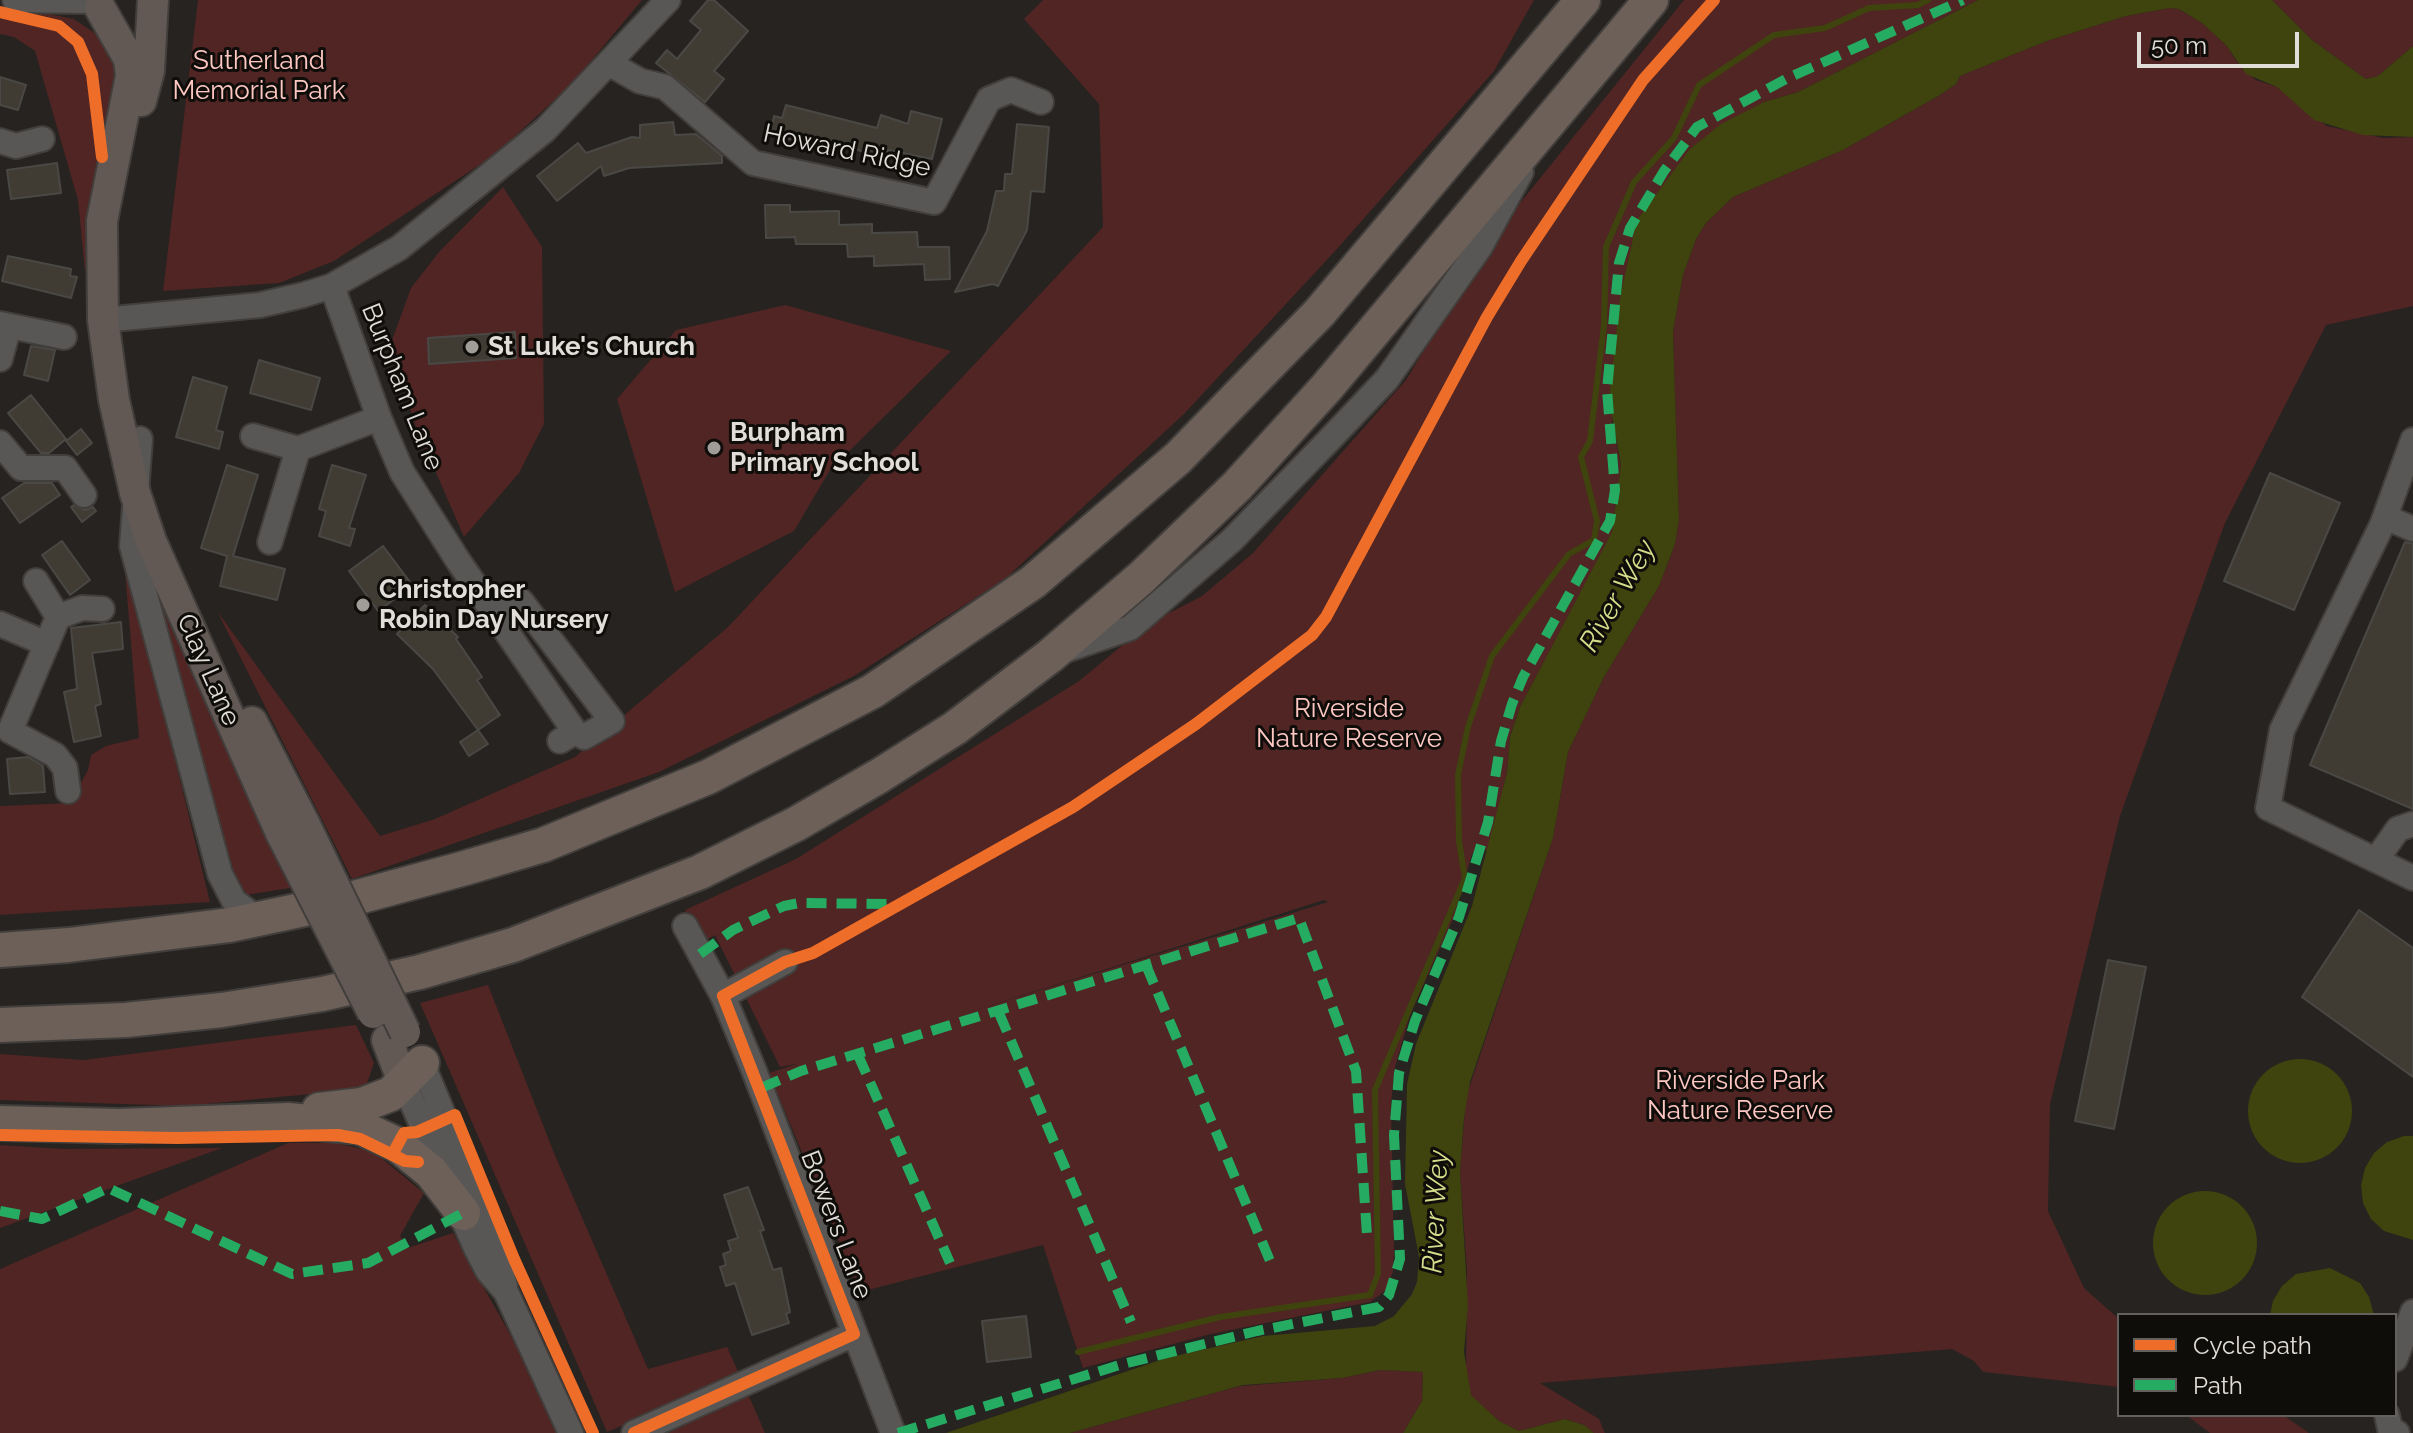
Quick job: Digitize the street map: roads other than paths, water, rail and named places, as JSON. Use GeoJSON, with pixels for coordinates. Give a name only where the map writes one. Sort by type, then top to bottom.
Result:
{"type":"FeatureCollection","features":[{"type":"Feature","properties":{"kind":"highway"},"geometry":{"type":"LineString","coordinates":[[0,950],[69,945],[258,919],[465,868],[624,813],[708,777],[797,733],[943,646],[1033,582],[1118,512],[1237,400],[1401,220],[1583,0]]}},
{"type":"Feature","properties":{"kind":"highway"},"geometry":{"type":"LineString","coordinates":[[0,1025],[126,1020],[251,1005],[420,972],[513,945],[700,872],[796,824],[955,728],[1050,656],[1141,578],[1237,486],[1327,387],[1651,0]]}},
{"type":"Feature","properties":{"kind":"highway"},"geometry":{"type":"LineString","coordinates":[[288,1120],[320,1110],[362,1105],[391,1094],[413,1074]]}},
{"type":"Feature","properties":{"kind":"highway"},"geometry":{"type":"LineString","coordinates":[[0,1123],[119,1126],[288,1120],[349,1125],[385,1138],[431,1172],[463,1213]]}},
{"type":"Feature","properties":{"kind":"main road"},"geometry":{"type":"LineString","coordinates":[[91,3],[129,8],[143,0]]}},
{"type":"Feature","properties":{"kind":"main road","name":"Clay Lane"},"geometry":{"type":"LineString","coordinates":[[153,0],[155,20],[149,71],[129,148],[120,205],[112,318],[114,400],[135,493],[151,541],[413,1074]]}},
{"type":"Feature","properties":{"kind":"main road","name":"Clay Lane"},"geometry":{"type":"LineString","coordinates":[[91,3],[129,59],[131,76],[105,194],[101,265],[140,439],[165,531],[196,611],[292,828]]}},
{"type":"Feature","properties":{"kind":"street"},"geometry":{"type":"LineString","coordinates":[[15,0],[91,3]]}},
{"type":"Feature","properties":{"kind":"street","name":"Burpham Lane"},"geometry":{"type":"LineString","coordinates":[[112,318],[260,305],[332,286],[399,248],[454,207],[545,130],[668,0]]}},
{"type":"Feature","properties":{"kind":"street"},"geometry":{"type":"LineString","coordinates":[[1556,30],[1575,0]]}},
{"type":"Feature","properties":{"kind":"street","name":"Howard Ridge"},"geometry":{"type":"LineString","coordinates":[[610,64],[640,81],[665,87],[753,163],[934,202],[989,99],[1011,90],[1041,102]]}},
{"type":"Feature","properties":{"kind":"street"},"geometry":{"type":"LineString","coordinates":[[0,141],[16,146],[42,139]]}},
{"type":"Feature","properties":{"kind":"street","name":"Burpham Lane"},"geometry":{"type":"LineString","coordinates":[[332,286],[379,418],[402,472],[491,609],[568,736],[584,737],[612,721],[521,601],[491,609]]}},
{"type":"Feature","properties":{"kind":"street"},"geometry":{"type":"LineString","coordinates":[[0,359],[4,325],[64,337]]}},
{"type":"Feature","properties":{"kind":"street"},"geometry":{"type":"LineString","coordinates":[[253,436],[298,449],[379,418]]}},
{"type":"Feature","properties":{"kind":"street"},"geometry":{"type":"LineString","coordinates":[[140,439],[132,546],[220,874],[234,901],[258,919]]}},
{"type":"Feature","properties":{"kind":"street"},"geometry":{"type":"LineString","coordinates":[[2413,440],[2385,517],[2282,730],[2268,808],[2413,878]]}},
{"type":"Feature","properties":{"kind":"street"},"geometry":{"type":"LineString","coordinates":[[0,443],[21,468],[65,468],[84,495]]}},
{"type":"Feature","properties":{"kind":"street"},"geometry":{"type":"LineString","coordinates":[[270,542],[298,449]]}},
{"type":"Feature","properties":{"kind":"street"},"geometry":{"type":"LineString","coordinates":[[2385,517],[2413,529]]}},
{"type":"Feature","properties":{"kind":"street"},"geometry":{"type":"LineString","coordinates":[[36,581],[58,617]]}},
{"type":"Feature","properties":{"kind":"street"},"geometry":{"type":"LineString","coordinates":[[0,754],[5,729],[58,617],[82,608],[102,609]]}},
{"type":"Feature","properties":{"kind":"street"},"geometry":{"type":"LineString","coordinates":[[0,624],[47,644]]}},
{"type":"Feature","properties":{"kind":"street"},"geometry":{"type":"LineString","coordinates":[[5,729],[55,755],[65,768],[68,791]]}},
{"type":"Feature","properties":{"kind":"street"},"geometry":{"type":"LineString","coordinates":[[2376,860],[2398,829],[2413,824]]}},
{"type":"Feature","properties":{"kind":"street","name":"Bowers Lane"},"geometry":{"type":"LineString","coordinates":[[685,926],[723,996],[893,1433]]}},
{"type":"Feature","properties":{"kind":"street"},"geometry":{"type":"LineString","coordinates":[[723,996],[785,962]]}},
{"type":"Feature","properties":{"kind":"street","name":"Clay Lane"},"geometry":{"type":"LineString","coordinates":[[413,1074],[463,1213],[488,1271],[506,1292]]}},
{"type":"Feature","properties":{"kind":"street","name":"Clay Lane"},"geometry":{"type":"LineString","coordinates":[[413,1074],[492,1233],[506,1292],[571,1433]]}},
{"type":"Feature","properties":{"kind":"street"},"geometry":{"type":"LineString","coordinates":[[2397,1354],[2413,1312]]}},
{"type":"Feature","properties":{"kind":"street","name":"Bowers Lane"},"geometry":{"type":"LineString","coordinates":[[634,1433],[854,1334]]}},
{"type":"Feature","properties":{"kind":"street"},"geometry":{"type":"LineString","coordinates":[[2387,1417],[2390,1429],[2397,1433]]}},
{"type":"Feature","properties":{"kind":"water","name":"River Wey"},"geometry":{"type":"Polygon","coordinates":[[[1978,0],[2272,0],[2312,40],[2366,79],[2378,76],[2413,46],[2413,137],[2363,135],[2314,120],[2277,87],[2246,74],[2226,45],[2202,23],[2179,9],[2170,8],[2126,16],[2047,41],[1960,76],[1956,84],[1940,95],[1843,150],[1733,197],[1706,223],[1696,239],[1683,275],[1673,332],[1679,519],[1675,544],[1659,586],[1604,677],[1568,752],[1553,838],[1470,1082],[1464,1118],[1460,1172],[1468,1305],[1464,1352],[1471,1395],[1499,1421],[1519,1431],[1565,1419],[1584,1425],[1594,1433],[1403,1433],[1422,1401],[1423,1372],[1380,1370],[1342,1378],[1243,1385],[1070,1433],[946,1433],[1166,1358],[1263,1336],[1375,1326],[1394,1316],[1412,1294],[1417,1282],[1419,1257],[1405,1184],[1407,1084],[1416,1044],[1472,906],[1507,773],[1510,737],[1520,707],[1612,532],[1621,465],[1609,400],[1620,298],[1637,220],[1690,149],[1721,124],[1764,102],[1798,92],[1978,0]]]}},
{"type":"Feature","properties":{"kind":"water"},"geometry":{"type":"Polygon","coordinates":[[[2300,1059],[2320,1063],[2337,1074],[2348,1091],[2352,1111],[2348,1131],[2337,1148],[2320,1159],[2300,1163],[2280,1159],[2263,1148],[2252,1131],[2248,1111],[2252,1091],[2263,1074],[2280,1063],[2300,1059]]]}},
{"type":"Feature","properties":{"kind":"water"},"geometry":{"type":"Polygon","coordinates":[[[2413,1136],[2413,1240],[2384,1231],[2371,1219],[2363,1203],[2361,1185],[2365,1168],[2374,1153],[2387,1142],[2413,1136]]]}},
{"type":"Feature","properties":{"kind":"water"},"geometry":{"type":"Polygon","coordinates":[[[2205,1191],[2225,1195],[2242,1206],[2253,1223],[2257,1243],[2253,1263],[2242,1280],[2225,1291],[2205,1295],[2185,1291],[2168,1280],[2157,1263],[2153,1243],[2157,1223],[2168,1206],[2185,1195],[2205,1191]]]}},
{"type":"Feature","properties":{"kind":"water"},"geometry":{"type":"Polygon","coordinates":[[[2330,1268],[2360,1283],[2369,1297],[2373,1313],[2270,1313],[2282,1286],[2296,1274],[2330,1268]]]}},
{"type":"Feature","properties":{"kind":"waterway"},"geometry":{"type":"LineString","coordinates":[[1078,1352],[1220,1317],[1370,1295],[1378,1274],[1375,1090],[1465,878],[1459,841],[1458,775],[1468,727],[1492,656],[1569,554],[1594,540],[1597,521],[1581,457],[1590,441],[1604,325],[1606,247],[1634,182],[1674,138],[1699,85],[1774,35],[1825,28],[1869,8],[1918,5],[1928,0]]}},
{"type":"Feature","properties":{"kind":"place","name":"St Luke's Church"},"geometry":{"type":"Point","coordinates":[472,347]}},
{"type":"Feature","properties":{"kind":"place","name":"Burpham Primary School"},"geometry":{"type":"Point","coordinates":[714,448]}},
{"type":"Feature","properties":{"kind":"place","name":"Christopher Robin Day Nursery"},"geometry":{"type":"Point","coordinates":[363,605]}},
{"type":"Feature","properties":{"kind":"park label","name":"Sutherland Memorial Park"},"geometry":{"type":"Point","coordinates":[259,76]}},
{"type":"Feature","properties":{"kind":"park label","name":"Riverside Nature Reserve"},"geometry":{"type":"Point","coordinates":[1349,724]}},
{"type":"Feature","properties":{"kind":"park label","name":"Riverside Park Nature Reserve"},"geometry":{"type":"Point","coordinates":[1740,1096]}}]}
